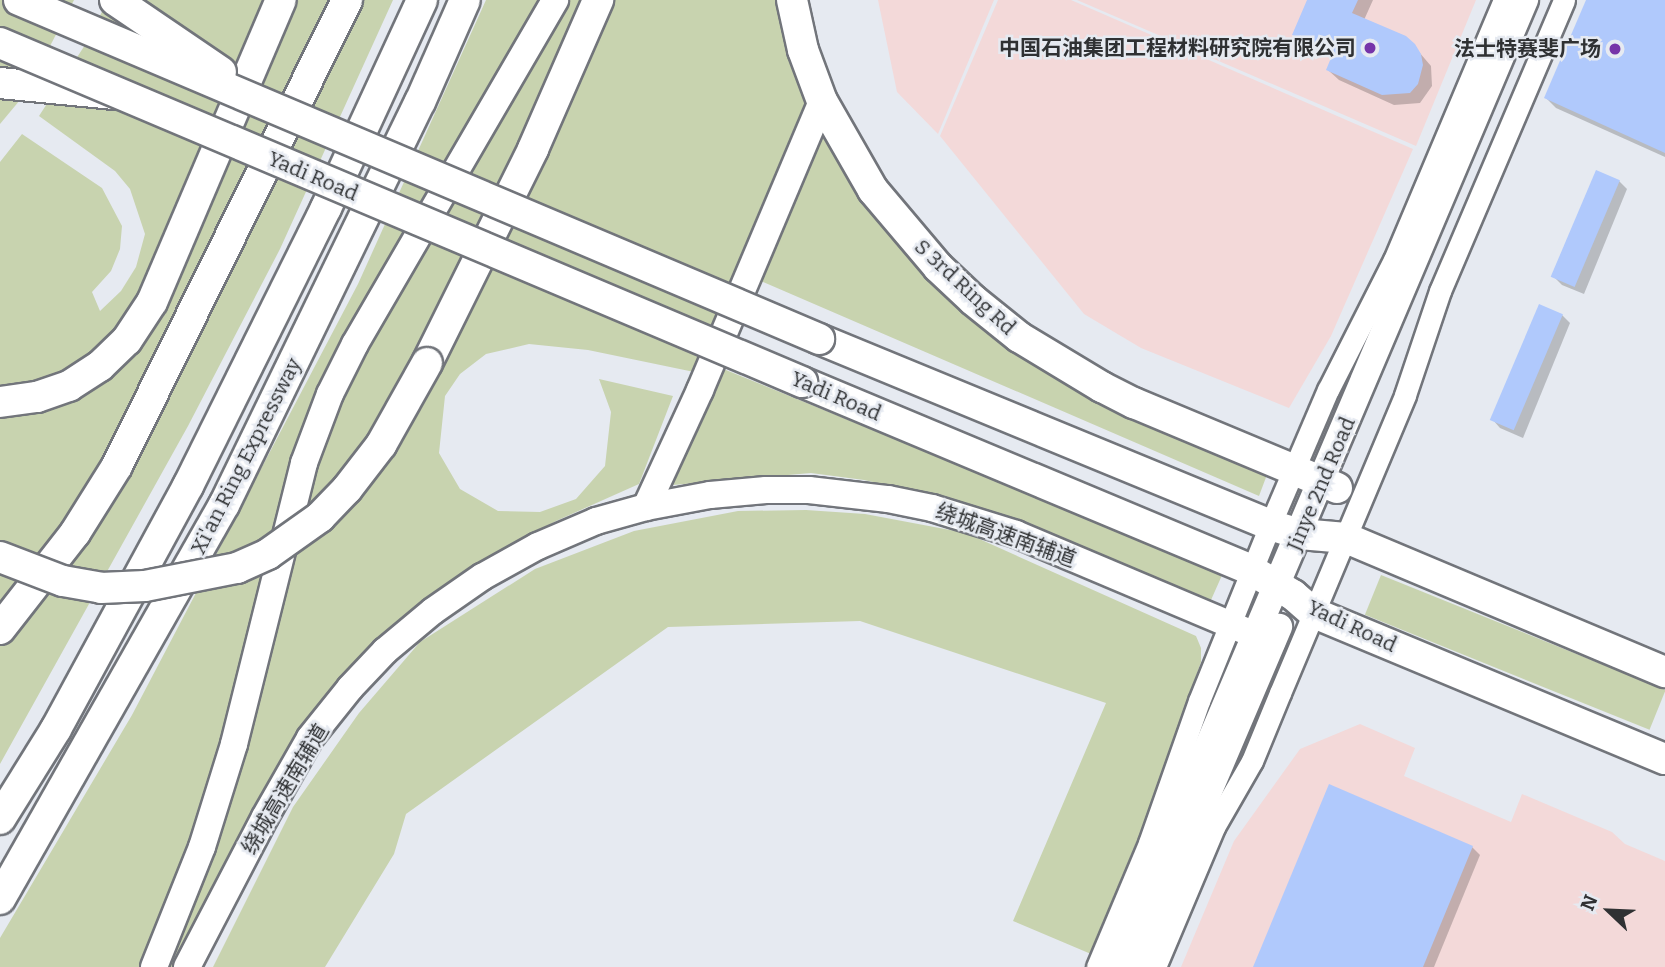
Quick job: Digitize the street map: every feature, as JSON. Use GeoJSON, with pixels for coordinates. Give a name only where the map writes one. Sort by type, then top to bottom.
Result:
{"type":"FeatureCollection","features":[{"type":"Feature","properties":{"kind":"highway"},"geometry":{"type":"LineString","coordinates":[[19,0],[819,339],[1270,525],[1321,536],[1665,672]]}},
{"type":"Feature","properties":{"kind":"highway"},"geometry":{"type":"LineString","coordinates":[[115,0],[289,116]]}},
{"type":"Feature","properties":{"kind":"highway"},"geometry":{"type":"LineString","coordinates":[[0,402],[37,397],[69,386],[100,366],[127,340],[152,302],[281,0]]}},
{"type":"Feature","properties":{"kind":"highway"},"geometry":{"type":"LineString","coordinates":[[0,629],[75,533],[117,467],[347,0]]}},
{"type":"Feature","properties":{"kind":"highway","name":"Xi'an Ring Expressway"},"geometry":{"type":"LineString","coordinates":[[0,820],[56,729],[188,486],[326,208],[422,0]]}},
{"type":"Feature","properties":{"kind":"highway","name":"Xi'an Ring Expressway"},"geometry":{"type":"LineString","coordinates":[[0,898],[224,505],[420,103],[465,0]]}},
{"type":"Feature","properties":{"kind":"highway"},"geometry":{"type":"LineString","coordinates":[[0,557],[63,581],[101,588],[145,586],[237,568],[268,554],[320,517],[381,444],[427,362],[533,149],[598,0]]}},
{"type":"Feature","properties":{"kind":"highway","name":"S 3rd Ring Rd"},"geometry":{"type":"LineString","coordinates":[[792,0],[803,50],[822,102],[880,199],[938,267],[993,317],[1061,363],[1133,403],[1329,485]]}},
{"type":"Feature","properties":{"kind":"highway","name":"Yadi Road"},"geometry":{"type":"LineString","coordinates":[[0,43],[1251,570],[1295,598],[1665,759]]}},
{"type":"Feature","properties":{"kind":"highway"},"geometry":{"type":"LineString","coordinates":[[0,83],[123,95]]}},
{"type":"Feature","properties":{"kind":"main road"},"geometry":{"type":"LineString","coordinates":[[153,967],[202,847],[230,757],[304,463],[317,429],[355,344],[555,0]]}},
{"type":"Feature","properties":{"kind":"main road","name":"Jinye 2nd Road"},"geometry":{"type":"LineString","coordinates":[[1114,967],[1263,638],[1295,598],[1321,536],[1329,485],[1525,0]]}},
{"type":"Feature","properties":{"kind":"main road","name":"Jinye 2nd Road"},"geometry":{"type":"LineString","coordinates":[[1329,485],[1544,0]]}},
{"type":"Feature","properties":{"kind":"main road"},"geometry":{"type":"LineString","coordinates":[[646,507],[700,390],[822,102]]}},
{"type":"Feature","properties":{"kind":"main road","name":"绕城高速南辅道"},"geometry":{"type":"LineString","coordinates":[[187,967],[265,817],[310,738],[386,651],[433,611],[482,577],[538,546],[596,522],[646,507],[710,495],[766,490],[809,490],[888,499],[932,508],[1016,534],[1263,638]]}},
{"type":"Feature","properties":{"kind":"main road","name":"Jinye 2nd Road"},"geometry":{"type":"LineString","coordinates":[[1134,967],[1263,638]]}},
{"type":"Feature","properties":{"kind":"street","name":"Jinye 2nd Road"},"geometry":{"type":"LineString","coordinates":[[1097,967],[1149,843],[1251,570],[1328,390],[1394,260],[1504,0]]}},
{"type":"Feature","properties":{"kind":"street","name":"Jinye 2nd Road"},"geometry":{"type":"LineString","coordinates":[[1155,967],[1214,827],[1252,761],[1295,598],[1321,536],[1405,395],[1440,291],[1564,0]]}},
{"type":"Feature","properties":{"kind":"shaded area"},"geometry":{"type":"Polygon","coordinates":[[[878,0],[994,0],[938,134],[897,92],[878,0]]]}},
{"type":"Feature","properties":{"kind":"shaded area"},"geometry":{"type":"Polygon","coordinates":[[[998,0],[1071,0],[1413,149],[1331,336],[1289,408],[1141,348],[1084,314],[940,136],[998,0]]]}},
{"type":"Feature","properties":{"kind":"shaded area"},"geometry":{"type":"Polygon","coordinates":[[[1077,0],[1476,0],[1416,146],[1077,0]]]}},
{"type":"Feature","properties":{"kind":"shaded area"},"geometry":{"type":"Polygon","coordinates":[[[1360,724],[1415,748],[1404,776],[1511,822],[1522,794],[1612,832],[1625,844],[1665,861],[1665,967],[1181,967],[1234,841],[1300,749],[1360,724]]]}},
{"type":"Feature","properties":{"kind":"green space"},"geometry":{"type":"Polygon","coordinates":[[[0,0],[74,0],[25,94],[0,124],[0,0]]]}},
{"type":"Feature","properties":{"kind":"green space"},"geometry":{"type":"Polygon","coordinates":[[[108,0],[273,0],[121,334],[51,383],[0,387],[0,162],[22,134],[102,188],[122,226],[120,249],[111,271],[92,292],[100,311],[121,291],[136,267],[145,234],[130,189],[115,171],[39,116],[85,45],[108,0]]]}},
{"type":"Feature","properties":{"kind":"green space"},"geometry":{"type":"Polygon","coordinates":[[[296,0],[393,0],[280,249],[188,426],[0,764],[0,409],[76,397],[118,370],[160,316],[296,0]]]}},
{"type":"Feature","properties":{"kind":"green space"},"geometry":{"type":"Polygon","coordinates":[[[486,0],[778,0],[813,102],[699,373],[588,350],[529,344],[486,354],[460,374],[445,396],[439,453],[460,489],[498,511],[540,512],[576,499],[605,466],[611,412],[599,379],[673,396],[639,484],[556,521],[472,567],[403,616],[309,720],[256,805],[173,967],[0,967],[0,938],[132,715],[358,284],[486,0]]]}},
{"type":"Feature","properties":{"kind":"green space"},"geometry":{"type":"Polygon","coordinates":[[[826,130],[917,259],[1268,472],[1259,496],[761,281],[826,130]]]}},
{"type":"Feature","properties":{"kind":"green space"},"geometry":{"type":"Polygon","coordinates":[[[721,368],[1223,573],[1211,600],[1054,535],[953,500],[864,480],[811,473],[673,485],[721,368]]]}},
{"type":"Feature","properties":{"kind":"green space"},"geometry":{"type":"Polygon","coordinates":[[[806,510],[865,514],[966,533],[1196,636],[1201,648],[1201,662],[1147,816],[1091,954],[1013,921],[1106,703],[860,621],[668,627],[406,814],[394,854],[325,967],[213,967],[293,807],[359,713],[420,642],[535,569],[634,531],[738,511],[806,510]]]}},
{"type":"Feature","properties":{"kind":"green space"},"geometry":{"type":"Polygon","coordinates":[[[1381,575],[1665,690],[1650,730],[1365,615],[1381,575]]]}},
{"type":"Feature","properties":{"kind":"building","name":"中国石油集团工程材料研究院有限公司"},"geometry":{"type":"Polygon","coordinates":[[[1307,0],[1358,0],[1352,13],[1406,36],[1421,54],[1423,65],[1418,84],[1410,93],[1382,95],[1326,70],[1333,53],[1292,35],[1307,0]]]}},
{"type":"Feature","properties":{"kind":"building","name":"法士特赛斐广场"},"geometry":{"type":"Polygon","coordinates":[[[1586,0],[1665,0],[1665,153],[1544,98],[1586,0]]]}},
{"type":"Feature","properties":{"kind":"building"},"geometry":{"type":"Polygon","coordinates":[[[1596,170],[1620,180],[1575,287],[1551,277],[1596,170]]]}},
{"type":"Feature","properties":{"kind":"building"},"geometry":{"type":"Polygon","coordinates":[[[1539,304],[1563,314],[1514,430],[1490,420],[1539,304]]]}},
{"type":"Feature","properties":{"kind":"building"},"geometry":{"type":"Polygon","coordinates":[[[1329,784],[1473,846],[1423,967],[1253,967],[1329,784]]]}},
{"type":"Feature","properties":{"kind":"place","name":"中国石油集团工程材料研究院有限公司"},"geometry":{"type":"Point","coordinates":[1370,48]}},
{"type":"Feature","properties":{"kind":"place","name":"法士特赛斐广场"},"geometry":{"type":"Point","coordinates":[1615,49]}}]}
